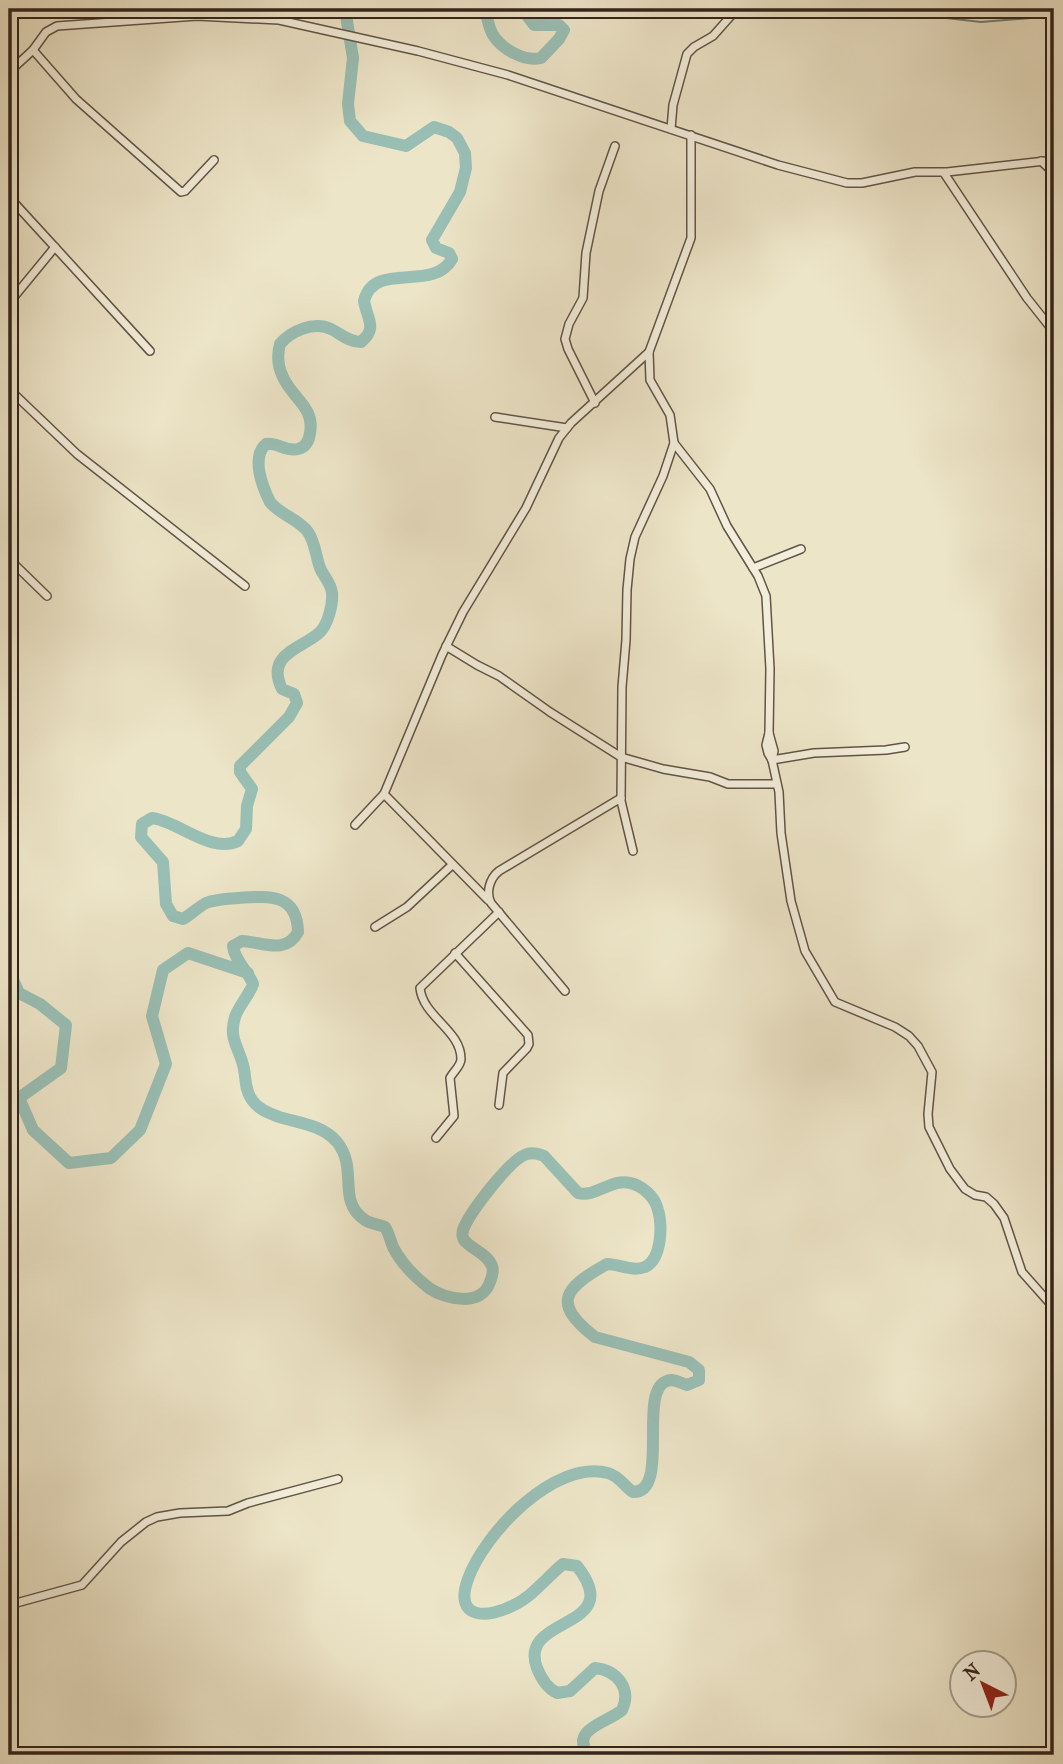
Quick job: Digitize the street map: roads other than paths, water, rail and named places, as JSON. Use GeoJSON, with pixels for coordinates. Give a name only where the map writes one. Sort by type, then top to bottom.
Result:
{"type":"FeatureCollection","features":[{"type":"Feature","properties":{"kind":"street"},"geometry":{"type":"LineString","coordinates":[[671,129],[673,105],[687,54],[713,36],[736,9]]}},
{"type":"Feature","properties":{"kind":"street"},"geometry":{"type":"LineString","coordinates":[[9,72],[33,50],[46,32],[57,26],[196,13],[268,19],[363,39],[508,75],[778,165],[847,183],[862,183],[915,172],[944,173],[1054,160]]}},
{"type":"Feature","properties":{"kind":"street"},"geometry":{"type":"LineString","coordinates":[[33,50],[76,99],[181,192],[214,160]]}},
{"type":"Feature","properties":{"kind":"street"},"geometry":{"type":"LineString","coordinates":[[633,851],[621,798],[622,687],[627,590],[635,537],[663,477],[674,443],[670,415],[650,380],[649,352],[691,239],[691,135]]}},
{"type":"Feature","properties":{"kind":"street"},"geometry":{"type":"LineString","coordinates":[[595,403],[565,339],[566,331],[583,298],[586,253],[599,191],[615,146]]}},
{"type":"Feature","properties":{"kind":"street"},"geometry":{"type":"LineString","coordinates":[[1041,161],[1054,173]]}},
{"type":"Feature","properties":{"kind":"street"},"geometry":{"type":"LineString","coordinates":[[944,173],[1027,298],[1054,332]]}},
{"type":"Feature","properties":{"kind":"street"},"geometry":{"type":"LineString","coordinates":[[9,197],[150,351]]}},
{"type":"Feature","properties":{"kind":"street"},"geometry":{"type":"LineString","coordinates":[[9,303],[55,247]]}},
{"type":"Feature","properties":{"kind":"street"},"geometry":{"type":"LineString","coordinates":[[355,825],[384,794],[446,646],[463,612],[515,527],[554,446],[567,428],[649,352]]}},
{"type":"Feature","properties":{"kind":"street"},"geometry":{"type":"LineString","coordinates":[[9,389],[77,454],[245,586]]}},
{"type":"Feature","properties":{"kind":"street"},"geometry":{"type":"LineString","coordinates":[[495,417],[567,428]]}},
{"type":"Feature","properties":{"kind":"street"},"geometry":{"type":"LineString","coordinates":[[674,443],[710,489],[727,526],[753,568],[768,605],[769,733],[774,751],[772,760],[791,901],[805,951],[835,1002],[895,1027],[915,1042],[932,1072],[929,1128],[950,1169],[965,1189],[986,1197],[994,1204],[1004,1218],[1022,1272],[1054,1308]]}},
{"type":"Feature","properties":{"kind":"street"},"geometry":{"type":"LineString","coordinates":[[753,568],[800,549]]}},
{"type":"Feature","properties":{"kind":"street"},"geometry":{"type":"LineString","coordinates":[[9,559],[47,596]]}},
{"type":"Feature","properties":{"kind":"street"},"geometry":{"type":"LineString","coordinates":[[446,646],[499,676],[621,757],[663,769],[710,777],[728,784],[777,784]]}},
{"type":"Feature","properties":{"kind":"street"},"geometry":{"type":"LineString","coordinates":[[772,760],[814,753],[905,747]]}},
{"type":"Feature","properties":{"kind":"street"},"geometry":{"type":"LineString","coordinates":[[384,794],[491,903],[565,991]]}},
{"type":"Feature","properties":{"kind":"street"},"geometry":{"type":"LineString","coordinates":[[491,903],[488,894],[495,874],[621,798]]}},
{"type":"Feature","properties":{"kind":"street"},"geometry":{"type":"LineString","coordinates":[[375,927],[407,907],[452,865]]}},
{"type":"Feature","properties":{"kind":"street"},"geometry":{"type":"LineString","coordinates":[[436,1138],[454,1116],[450,1078],[461,1059],[453,1039],[433,1017],[421,996],[422,985],[499,912]]}},
{"type":"Feature","properties":{"kind":"street"},"geometry":{"type":"LineString","coordinates":[[455,953],[528,1035],[527,1048],[503,1073],[499,1105]]}},
{"type":"Feature","properties":{"kind":"street"},"geometry":{"type":"LineString","coordinates":[[9,1605],[82,1585],[121,1542],[146,1522],[157,1517],[228,1511],[338,1479]]}},
{"type":"Feature","properties":{"kind":"waterway"},"geometry":{"type":"LineString","coordinates":[[345,9],[353,58],[348,104],[350,121],[363,136],[406,146],[434,127],[457,138],[465,153],[466,168],[460,192],[432,240],[436,248],[449,253],[452,259],[443,269],[432,274],[391,279],[379,282],[370,289],[364,301],[370,328],[361,342],[317,326],[296,331],[280,344],[281,373],[306,409],[311,424],[310,433],[307,443],[298,449],[266,444],[259,456],[259,472],[270,502],[300,524],[310,536],[320,568],[332,593],[329,614],[319,633],[281,660],[278,677],[282,689],[294,694],[297,703],[289,717],[240,766],[240,772],[252,789],[247,806],[246,829],[238,841],[217,843],[152,818],[142,824],[141,837],[163,862],[166,904],[173,916],[183,919],[210,902],[249,897],[279,900],[293,910],[298,932],[287,943],[273,945],[242,941],[233,946],[253,984],[233,1025],[235,1044],[248,1092],[254,1103],[264,1110],[318,1128],[337,1142],[347,1163],[349,1194],[356,1212],[367,1221],[385,1227],[400,1259],[429,1288],[445,1296],[463,1299],[472,1298],[486,1290],[492,1276],[492,1266],[487,1258],[464,1240],[463,1230],[491,1187],[511,1165],[527,1154],[544,1156],[578,1193],[591,1193],[623,1182],[638,1186],[655,1203],[659,1214],[660,1240],[651,1263],[635,1269],[607,1264],[573,1289],[568,1297],[568,1305],[572,1315],[595,1337],[689,1362],[699,1370],[699,1380],[687,1385],[670,1380],[658,1388],[654,1402],[653,1460],[644,1488],[633,1492],[612,1474],[587,1472],[566,1477],[544,1489],[524,1504],[489,1541],[476,1561],[465,1592],[465,1602],[469,1609],[476,1613],[494,1613],[527,1597],[563,1564],[577,1566],[589,1587],[589,1602],[581,1613],[542,1638],[535,1651],[540,1675],[547,1686],[557,1693],[570,1691],[595,1668],[610,1672],[621,1682],[625,1695],[622,1710],[587,1732],[583,1739],[589,1755]]}},
{"type":"Feature","properties":{"kind":"waterway"},"geometry":{"type":"LineString","coordinates":[[389,9],[409,12],[417,9]]}},
{"type":"Feature","properties":{"kind":"waterway"},"geometry":{"type":"LineString","coordinates":[[484,9],[491,32],[502,45],[521,56],[541,58],[564,30],[559,25],[534,25],[522,9]]}},
{"type":"Feature","properties":{"kind":"waterway"},"geometry":{"type":"LineString","coordinates":[[742,9],[770,9]]}},
{"type":"Feature","properties":{"kind":"waterway"},"geometry":{"type":"LineString","coordinates":[[868,9],[981,22],[1054,16]]}},
{"type":"Feature","properties":{"kind":"waterway"},"geometry":{"type":"LineString","coordinates":[[9,971],[19,993],[40,1004],[66,1025],[61,1068],[19,1098],[33,1130],[69,1163],[111,1158],[140,1130],[166,1064],[152,1016],[163,970],[188,953],[248,973]]}}]}
